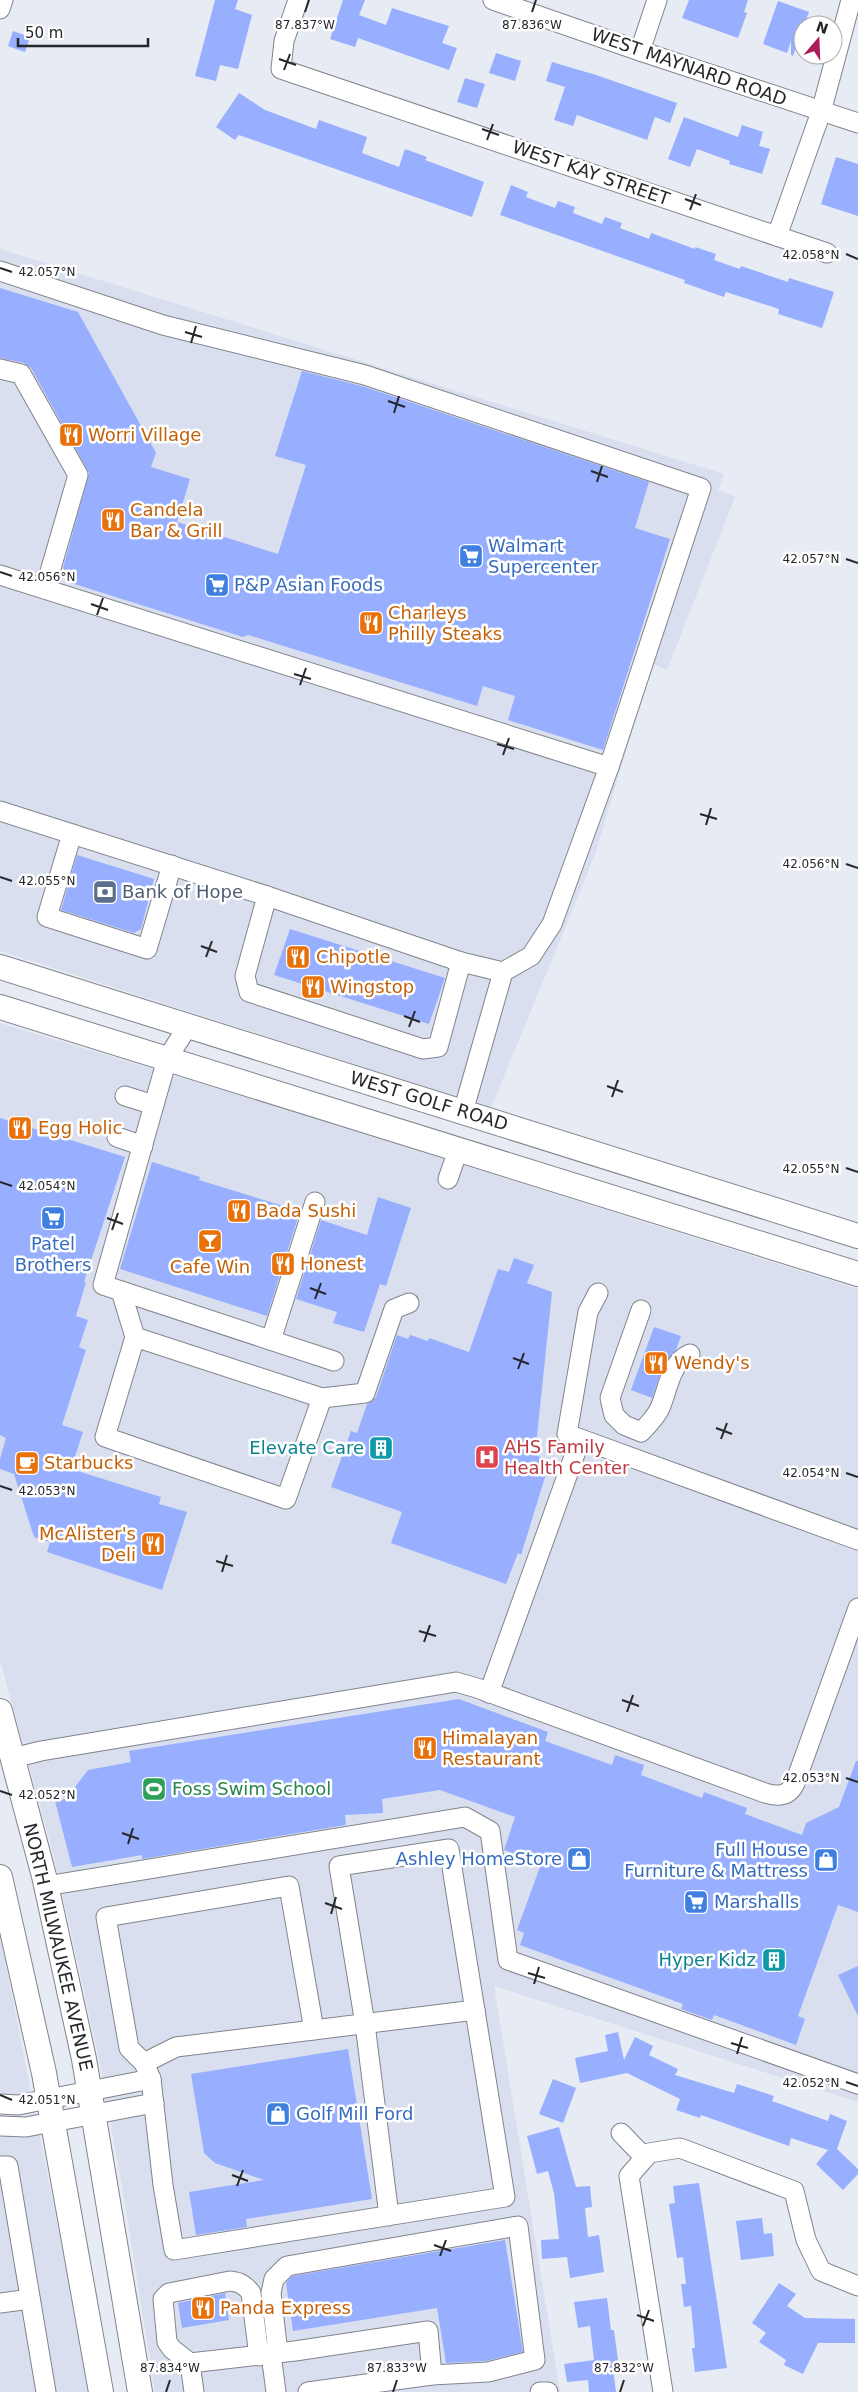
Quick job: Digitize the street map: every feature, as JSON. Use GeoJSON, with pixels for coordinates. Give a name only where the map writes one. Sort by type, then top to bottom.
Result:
{"type":"FeatureCollection","features":[{"type":"Feature","properties":{"kind":"main road","name":"WEST GOLF ROAD"},"geometry":{"type":"LineString","coordinates":[[0,967],[858,1236]]}},
{"type":"Feature","properties":{"kind":"main road","name":"WEST GOLF ROAD"},"geometry":{"type":"LineString","coordinates":[[0,1007],[858,1274]]}},
{"type":"Feature","properties":{"kind":"main road","name":"NORTH MILWAUKEE AVENUE"},"geometry":{"type":"LineString","coordinates":[[0,1711],[46,1886],[90,2091],[140,2392]]}},
{"type":"Feature","properties":{"kind":"main road"},"geometry":{"type":"LineString","coordinates":[[0,1877],[53,2122],[101,2392]]}},
{"type":"Feature","properties":{"kind":"street"},"geometry":{"type":"LineString","coordinates":[[0,9],[3,0]]}},
{"type":"Feature","properties":{"kind":"street","name":"WEST KAY STREET"},"geometry":{"type":"LineString","coordinates":[[298,0],[284,41],[281,69],[827,253]]}},
{"type":"Feature","properties":{"kind":"street","name":"WEST MAYNARD ROAD"},"geometry":{"type":"LineString","coordinates":[[493,0],[858,123]]}},
{"type":"Feature","properties":{"kind":"street"},"geometry":{"type":"LineString","coordinates":[[640,51],[657,0]]}},
{"type":"Feature","properties":{"kind":"street"},"geometry":{"type":"LineString","coordinates":[[777,236],[821,112],[851,0]]}},
{"type":"Feature","properties":{"kind":"street"},"geometry":{"type":"LineString","coordinates":[[0,271],[163,325],[365,374],[701,488],[609,767],[552,924],[531,956],[503,972],[461,962],[268,896],[0,812]]}},
{"type":"Feature","properties":{"kind":"street"},"geometry":{"type":"LineString","coordinates":[[0,369],[21,374],[78,475],[45,589]]}},
{"type":"Feature","properties":{"kind":"street"},"geometry":{"type":"LineString","coordinates":[[0,575],[609,767]]}},
{"type":"Feature","properties":{"kind":"street"},"geometry":{"type":"LineString","coordinates":[[72,834],[47,917],[147,949],[172,865]]}},
{"type":"Feature","properties":{"kind":"street"},"geometry":{"type":"LineString","coordinates":[[268,896],[245,976],[249,992],[423,1050],[438,1047],[461,962]]}},
{"type":"Feature","properties":{"kind":"street"},"geometry":{"type":"LineString","coordinates":[[463,1112],[503,972]]}},
{"type":"Feature","properties":{"kind":"street"},"geometry":{"type":"LineString","coordinates":[[165,1019],[167,1059]]}},
{"type":"Feature","properties":{"kind":"street"},"geometry":{"type":"LineString","coordinates":[[188,1026],[167,1059],[103,1285],[334,1361]]}},
{"type":"Feature","properties":{"kind":"street"},"geometry":{"type":"LineString","coordinates":[[125,1096],[154,1105]]}},
{"type":"Feature","properties":{"kind":"street"},"geometry":{"type":"LineString","coordinates":[[117,1137],[143,1146]]}},
{"type":"Feature","properties":{"kind":"street"},"geometry":{"type":"LineString","coordinates":[[448,1179],[458,1150]]}},
{"type":"Feature","properties":{"kind":"street"},"geometry":{"type":"LineString","coordinates":[[271,1340],[315,1202]]}},
{"type":"Feature","properties":{"kind":"street"},"geometry":{"type":"LineString","coordinates":[[121,1290],[135,1337],[106,1437],[286,1499],[322,1398]]}},
{"type":"Feature","properties":{"kind":"street"},"geometry":{"type":"LineString","coordinates":[[598,1293],[588,1312],[567,1434],[858,1540]]}},
{"type":"Feature","properties":{"kind":"street"},"geometry":{"type":"LineString","coordinates":[[135,1337],[322,1398],[364,1393],[394,1309],[409,1303]]}},
{"type":"Feature","properties":{"kind":"street"},"geometry":{"type":"LineString","coordinates":[[641,1310],[610,1398],[614,1415],[624,1425],[641,1432],[653,1420],[678,1362],[690,1354]]}},
{"type":"Feature","properties":{"kind":"street"},"geometry":{"type":"LineString","coordinates":[[489,1693],[580,1440]]}},
{"type":"Feature","properties":{"kind":"street"},"geometry":{"type":"LineString","coordinates":[[13,1758],[70,1746],[454,1682],[765,1793],[782,1795],[790,1792],[796,1783],[858,1608]]}},
{"type":"Feature","properties":{"kind":"street"},"geometry":{"type":"LineString","coordinates":[[46,1886],[465,1817],[490,1831],[508,1960],[858,2084]]}},
{"type":"Feature","properties":{"kind":"street"},"geometry":{"type":"LineString","coordinates":[[314,2030],[289,1886],[106,1917],[129,2048],[148,2071],[154,2103],[163,2185],[174,2250],[389,2216],[506,2197],[449,1849],[339,1866],[365,2024],[389,2216]]}},
{"type":"Feature","properties":{"kind":"street"},"geometry":{"type":"LineString","coordinates":[[0,2104],[18,2105],[90,2091],[148,2071],[176,2048],[475,2010]]}},
{"type":"Feature","properties":{"kind":"street"},"geometry":{"type":"LineString","coordinates":[[0,2126],[26,2127],[154,2103]]}},
{"type":"Feature","properties":{"kind":"street"},"geometry":{"type":"LineString","coordinates":[[621,2133],[645,2158]]}},
{"type":"Feature","properties":{"kind":"street"},"geometry":{"type":"LineString","coordinates":[[663,2392],[630,2176],[649,2153],[680,2148],[794,2192],[806,2240],[821,2271],[858,2286]]}},
{"type":"Feature","properties":{"kind":"street"},"geometry":{"type":"LineString","coordinates":[[0,2166],[8,2166],[8,2213],[30,2299],[46,2392]]}},
{"type":"Feature","properties":{"kind":"street"},"geometry":{"type":"LineString","coordinates":[[269,2354],[270,2293],[274,2279],[287,2266],[518,2226],[535,2360],[488,2372],[432,2375],[308,2392]]}},
{"type":"Feature","properties":{"kind":"street"},"geometry":{"type":"LineString","coordinates":[[194,2392],[190,2363],[172,2349],[167,2342],[162,2308],[164,2300],[168,2293],[230,2281],[245,2286],[250,2293],[269,2354],[276,2392]]}},
{"type":"Feature","properties":{"kind":"street"},"geometry":{"type":"LineString","coordinates":[[0,2303],[30,2299]]}},
{"type":"Feature","properties":{"kind":"street"},"geometry":{"type":"LineString","coordinates":[[190,2363],[269,2354],[428,2331],[432,2375]]}},
{"type":"Feature","properties":{"kind":"street"},"geometry":{"type":"LineString","coordinates":[[540,2392],[548,2392]]}},
{"type":"Feature","properties":{"kind":"shaded area"},"geometry":{"type":"Polygon","coordinates":[[[0,249],[724,474],[718,490],[735,497],[667,670],[654,664],[652,665],[595,855],[491,1108],[0,951],[0,249]]]}},
{"type":"Feature","properties":{"kind":"shaded area"},"geometry":{"type":"Polygon","coordinates":[[[0,1023],[245,1097],[858,1289],[858,2102],[494,1986],[560,2392],[155,2392],[125,2204],[98,2054],[54,1857],[0,1660],[0,1023]]]}},
{"type":"Feature","properties":{"kind":"shaded area"},"geometry":{"type":"Polygon","coordinates":[[[0,1935],[84,2360],[90,2392],[0,2392],[0,1935]]]}},
{"type":"Feature","properties":{"kind":"building"},"geometry":{"type":"Polygon","coordinates":[[[215,0],[238,0],[235,9],[252,15],[238,69],[220,65],[216,81],[195,76],[215,0]]]}},
{"type":"Feature","properties":{"kind":"building"},"geometry":{"type":"Polygon","coordinates":[[[343,0],[365,0],[359,15],[386,25],[392,8],[449,26],[442,43],[457,48],[449,70],[358,38],[355,47],[330,39],[343,0]]]}},
{"type":"Feature","properties":{"kind":"building"},"geometry":{"type":"Polygon","coordinates":[[[689,0],[748,0],[744,12],[747,13],[738,38],[682,18],[689,0]]]}},
{"type":"Feature","properties":{"kind":"building"},"geometry":{"type":"Polygon","coordinates":[[[778,1],[809,12],[808,15],[793,15],[793,56],[791,55],[791,41],[787,53],[763,44],[778,1]]]}},
{"type":"Feature","properties":{"kind":"building"},"geometry":{"type":"Polygon","coordinates":[[[13,31],[30,37],[25,52],[8,46],[13,31]]]}},
{"type":"Feature","properties":{"kind":"building"},"geometry":{"type":"Polygon","coordinates":[[[496,53],[521,61],[515,81],[489,73],[496,53]]]}},
{"type":"Feature","properties":{"kind":"building"},"geometry":{"type":"Polygon","coordinates":[[[552,62],[677,103],[670,123],[655,117],[647,140],[577,115],[573,126],[554,120],[565,87],[546,81],[552,62]]]}},
{"type":"Feature","properties":{"kind":"building"},"geometry":{"type":"Polygon","coordinates":[[[465,78],[485,84],[477,108],[457,102],[465,78]]]}},
{"type":"Feature","properties":{"kind":"building"},"geometry":{"type":"Polygon","coordinates":[[[239,93],[265,110],[316,129],[319,120],[367,137],[362,153],[399,167],[405,149],[427,157],[425,160],[484,182],[472,217],[239,135],[235,140],[216,127],[239,93]]]}},
{"type":"Feature","properties":{"kind":"building"},"geometry":{"type":"Polygon","coordinates":[[[684,117],[738,137],[742,125],[763,132],[759,146],[770,149],[762,174],[729,164],[730,161],[697,149],[690,167],[668,159],[684,117]]]}},
{"type":"Feature","properties":{"kind":"building"},"geometry":{"type":"Polygon","coordinates":[[[836,157],[858,164],[858,216],[821,204],[836,157]]]}},
{"type":"Feature","properties":{"kind":"building"},"geometry":{"type":"Polygon","coordinates":[[[511,185],[528,192],[526,197],[555,208],[558,201],[575,207],[573,213],[602,224],[605,217],[622,223],[620,228],[649,239],[651,233],[695,249],[695,247],[716,254],[714,260],[740,269],[741,266],[788,282],[789,278],[834,292],[822,328],[778,314],[779,309],[726,292],[724,297],[684,283],[685,280],[500,215],[511,185]]]}},
{"type":"Feature","properties":{"kind":"building","name":"Walmart Supercenter"},"geometry":{"type":"Polygon","coordinates":[[[0,288],[78,312],[156,453],[151,467],[190,479],[177,522],[278,554],[306,465],[275,456],[302,371],[362,386],[649,482],[635,528],[670,539],[603,750],[508,720],[515,696],[483,686],[477,706],[248,635],[243,637],[71,583],[63,568],[89,473],[31,368],[24,363],[0,358],[0,288]]]}},
{"type":"Feature","properties":{"kind":"building","name":"Bank of Hope"},"geometry":{"type":"Polygon","coordinates":[[[77,855],[154,879],[141,929],[134,933],[61,910],[77,855]]]}},
{"type":"Feature","properties":{"kind":"building"},"geometry":{"type":"Polygon","coordinates":[[[290,929],[445,978],[429,1024],[274,975],[290,929]]]}},
{"type":"Feature","properties":{"kind":"building"},"geometry":{"type":"Polygon","coordinates":[[[0,1118],[125,1157],[84,1282],[86,1282],[76,1316],[88,1320],[79,1347],[86,1350],[62,1425],[83,1432],[71,1469],[161,1497],[159,1504],[187,1512],[162,1590],[47,1552],[50,1542],[34,1537],[14,1474],[0,1469],[0,1459],[6,1438],[0,1435],[0,1118]]]}},
{"type":"Feature","properties":{"kind":"building"},"geometry":{"type":"Polygon","coordinates":[[[152,1162],[200,1177],[199,1180],[300,1211],[267,1316],[120,1269],[152,1162]]]}},
{"type":"Feature","properties":{"kind":"building"},"geometry":{"type":"Polygon","coordinates":[[[378,1197],[411,1208],[386,1286],[380,1284],[364,1332],[333,1323],[337,1312],[296,1299],[321,1220],[367,1235],[378,1197]]]}},
{"type":"Feature","properties":{"kind":"building"},"geometry":{"type":"Polygon","coordinates":[[[514,1258],[534,1265],[527,1283],[552,1292],[535,1455],[550,1461],[521,1555],[518,1553],[506,1584],[391,1543],[402,1512],[331,1487],[351,1431],[357,1433],[367,1404],[376,1397],[397,1335],[408,1339],[410,1335],[428,1341],[429,1338],[469,1352],[498,1269],[509,1272],[514,1258]]]}},
{"type":"Feature","properties":{"kind":"building","name":"Wendy's"},"geometry":{"type":"Polygon","coordinates":[[[654,1327],[681,1336],[676,1350],[663,1366],[652,1398],[631,1390],[654,1327]]]}},
{"type":"Feature","properties":{"kind":"building"},"geometry":{"type":"Polygon","coordinates":[[[459,1699],[548,1732],[545,1741],[612,1765],[615,1755],[644,1765],[641,1775],[702,1798],[704,1792],[747,1808],[745,1814],[802,1835],[806,1823],[839,1807],[856,1761],[858,1761],[858,1912],[838,1905],[798,2016],[805,2019],[796,2045],[714,2015],[712,2020],[681,2009],[683,2004],[520,1945],[524,1933],[517,1930],[541,1864],[504,1850],[515,1817],[440,1790],[382,1799],[383,1813],[345,1815],[346,1825],[142,1859],[142,1855],[72,1867],[55,1801],[77,1797],[75,1787],[88,1770],[131,1762],[129,1751],[459,1699]]]}},
{"type":"Feature","properties":{"kind":"building"},"geometry":{"type":"Polygon","coordinates":[[[858,1966],[858,2016],[838,1975],[858,1966]]]}},
{"type":"Feature","properties":{"kind":"building"},"geometry":{"type":"Polygon","coordinates":[[[618,2032],[624,2060],[635,2037],[653,2046],[649,2055],[678,2069],[675,2075],[734,2093],[737,2084],[774,2096],[772,2101],[828,2121],[830,2114],[847,2121],[837,2149],[858,2169],[858,2174],[843,2190],[816,2164],[828,2150],[791,2138],[789,2146],[701,2115],[700,2118],[676,2110],[680,2099],[627,2073],[580,2083],[575,2058],[608,2051],[605,2035],[618,2032]]]}},
{"type":"Feature","properties":{"kind":"building","name":"Golf Mill Ford"},"geometry":{"type":"Polygon","coordinates":[[[348,2049],[372,2199],[246,2219],[247,2227],[196,2235],[189,2192],[264,2180],[215,2163],[204,2153],[191,2074],[348,2049]]]}},
{"type":"Feature","properties":{"kind":"building"},"geometry":{"type":"Polygon","coordinates":[[[553,2079],[576,2088],[563,2123],[539,2114],[553,2079]]]}},
{"type":"Feature","properties":{"kind":"building"},"geometry":{"type":"Polygon","coordinates":[[[559,2127],[576,2187],[590,2186],[592,2207],[585,2208],[588,2237],[599,2235],[604,2272],[570,2278],[567,2257],[542,2259],[541,2240],[559,2239],[554,2193],[548,2171],[537,2174],[527,2136],[559,2127]]]}},
{"type":"Feature","properties":{"kind":"building"},"geometry":{"type":"Polygon","coordinates":[[[699,2183],[727,2368],[695,2372],[692,2348],[695,2348],[691,2306],[684,2307],[681,2284],[686,2284],[683,2257],[677,2258],[669,2204],[675,2203],[673,2186],[699,2183]]]}},
{"type":"Feature","properties":{"kind":"building"},"geometry":{"type":"Polygon","coordinates":[[[762,2218],[764,2234],[772,2233],[774,2256],[741,2260],[736,2221],[762,2218]]]}},
{"type":"Feature","properties":{"kind":"building"},"geometry":{"type":"Polygon","coordinates":[[[505,2240],[523,2352],[486,2361],[446,2363],[437,2308],[293,2331],[286,2283],[292,2276],[505,2240]]]}},
{"type":"Feature","properties":{"kind":"building"},"geometry":{"type":"Polygon","coordinates":[[[779,2283],[796,2294],[787,2306],[805,2318],[855,2319],[855,2343],[818,2343],[803,2374],[784,2365],[786,2360],[759,2342],[766,2333],[752,2323],[779,2283]]]}},
{"type":"Feature","properties":{"kind":"building","name":"Panda Express"},"geometry":{"type":"Polygon","coordinates":[[[225,2293],[229,2320],[182,2328],[178,2303],[225,2293]]]}},
{"type":"Feature","properties":{"kind":"building"},"geometry":{"type":"Polygon","coordinates":[[[607,2298],[619,2368],[613,2369],[616,2392],[589,2392],[588,2380],[567,2382],[564,2364],[594,2360],[590,2326],[578,2328],[574,2302],[607,2298]]]}},
{"type":"Feature","properties":{"kind":"place","name":"Worri Village"},"geometry":{"type":"Point","coordinates":[71,435]}},
{"type":"Feature","properties":{"kind":"place","name":"Candela Bar & Grill"},"geometry":{"type":"Point","coordinates":[113,520]}},
{"type":"Feature","properties":{"kind":"place","name":"Walmart Supercenter"},"geometry":{"type":"Point","coordinates":[471,556]}},
{"type":"Feature","properties":{"kind":"place","name":"P&P Asian Foods"},"geometry":{"type":"Point","coordinates":[217,585]}},
{"type":"Feature","properties":{"kind":"place","name":"Charleys Philly Steaks"},"geometry":{"type":"Point","coordinates":[371,623]}},
{"type":"Feature","properties":{"kind":"place","name":"Bank of Hope"},"geometry":{"type":"Point","coordinates":[105,892]}},
{"type":"Feature","properties":{"kind":"place","name":"Chipotle"},"geometry":{"type":"Point","coordinates":[298,957]}},
{"type":"Feature","properties":{"kind":"place","name":"Wingstop"},"geometry":{"type":"Point","coordinates":[313,987]}},
{"type":"Feature","properties":{"kind":"place","name":"Egg Holic"},"geometry":{"type":"Point","coordinates":[20,1128]}},
{"type":"Feature","properties":{"kind":"place","name":"Bada Sushi"},"geometry":{"type":"Point","coordinates":[239,1211]}},
{"type":"Feature","properties":{"kind":"place","name":"Patel Brothers"},"geometry":{"type":"Point","coordinates":[53,1218]}},
{"type":"Feature","properties":{"kind":"place","name":"Cafe Win"},"geometry":{"type":"Point","coordinates":[210,1241]}},
{"type":"Feature","properties":{"kind":"place","name":"Honest"},"geometry":{"type":"Point","coordinates":[283,1264]}},
{"type":"Feature","properties":{"kind":"place","name":"Wendy's"},"geometry":{"type":"Point","coordinates":[656,1363]}},
{"type":"Feature","properties":{"kind":"place","name":"Elevate Care"},"geometry":{"type":"Point","coordinates":[381,1448]}},
{"type":"Feature","properties":{"kind":"place","name":"AHS Family Health Center"},"geometry":{"type":"Point","coordinates":[487,1457]}},
{"type":"Feature","properties":{"kind":"place","name":"Starbucks"},"geometry":{"type":"Point","coordinates":[27,1463]}},
{"type":"Feature","properties":{"kind":"place","name":"McAlister's Deli"},"geometry":{"type":"Point","coordinates":[153,1544]}},
{"type":"Feature","properties":{"kind":"place","name":"Himalayan Restaurant"},"geometry":{"type":"Point","coordinates":[425,1748]}},
{"type":"Feature","properties":{"kind":"place","name":"Foss Swim School"},"geometry":{"type":"Point","coordinates":[154,1789]}},
{"type":"Feature","properties":{"kind":"place","name":"Ashley HomeStore"},"geometry":{"type":"Point","coordinates":[579,1859]}},
{"type":"Feature","properties":{"kind":"place","name":"Full House Furniture & Mattress"},"geometry":{"type":"Point","coordinates":[826,1860]}},
{"type":"Feature","properties":{"kind":"place","name":"Marshalls"},"geometry":{"type":"Point","coordinates":[696,1902]}},
{"type":"Feature","properties":{"kind":"place","name":"Hyper Kidz"},"geometry":{"type":"Point","coordinates":[774,1960]}},
{"type":"Feature","properties":{"kind":"place","name":"Golf Mill Ford"},"geometry":{"type":"Point","coordinates":[278,2114]}},
{"type":"Feature","properties":{"kind":"place","name":"Panda Express"},"geometry":{"type":"Point","coordinates":[203,2308]}}]}
